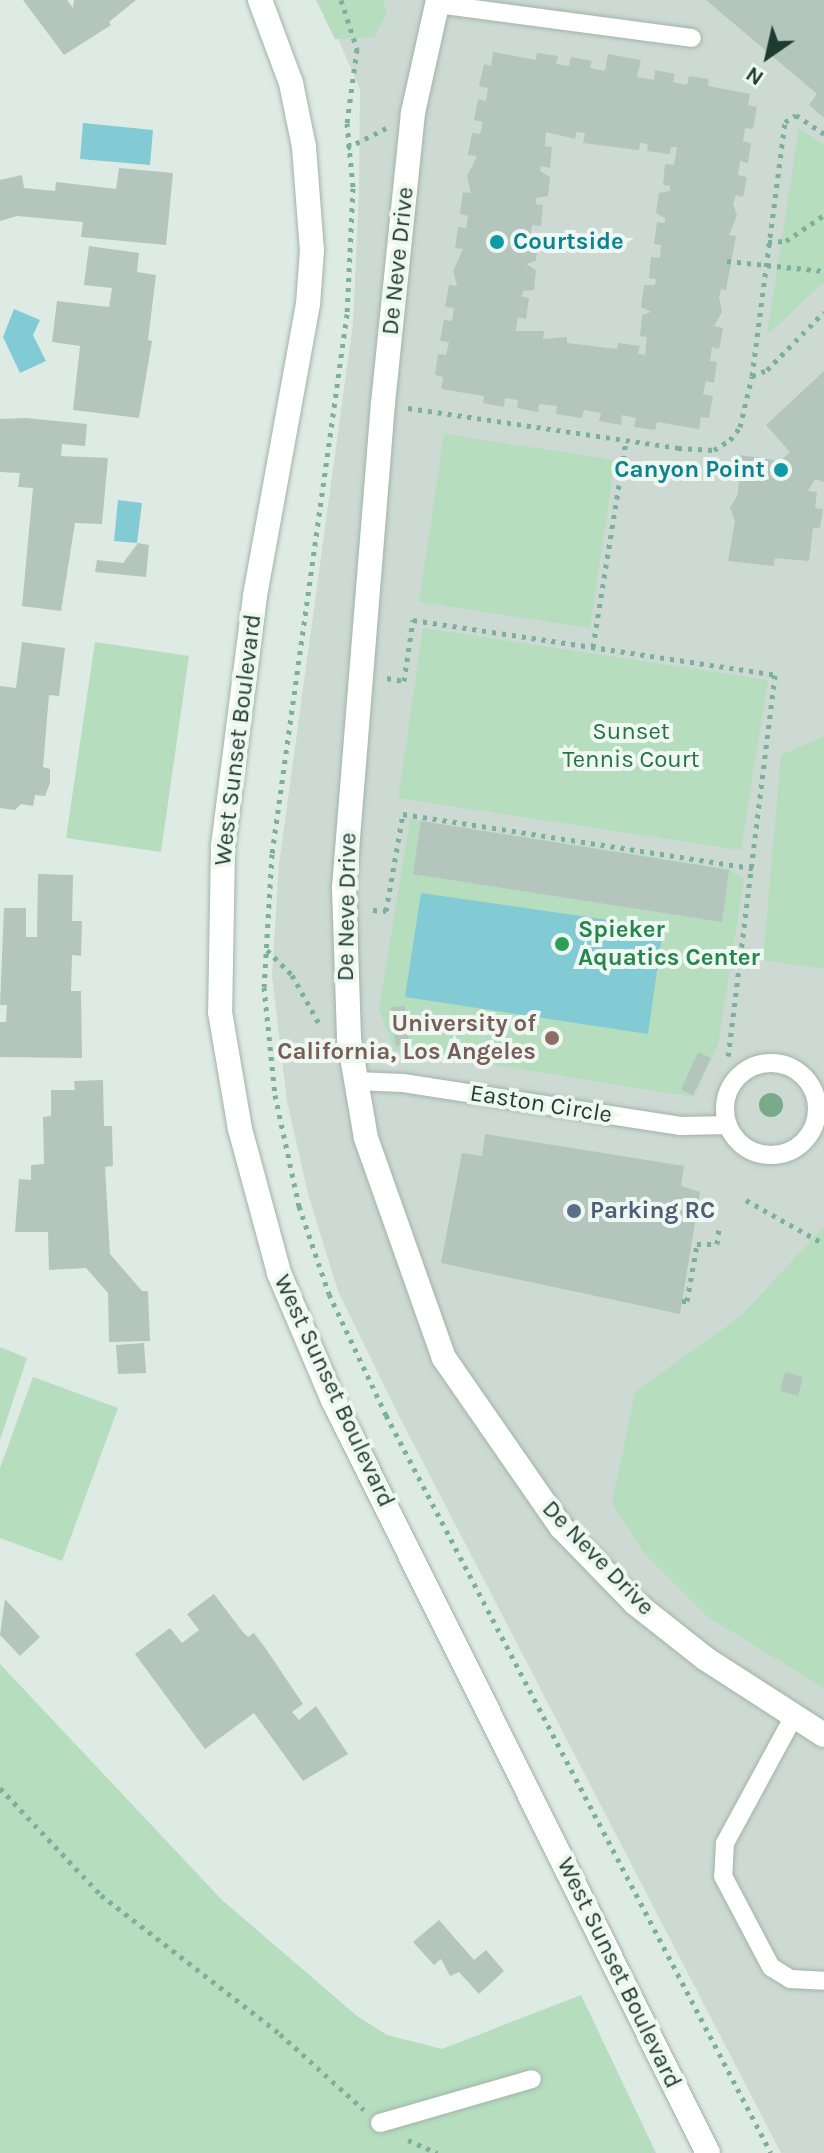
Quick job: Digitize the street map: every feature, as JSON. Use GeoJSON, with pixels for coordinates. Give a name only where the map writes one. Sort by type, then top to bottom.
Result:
{"type":"FeatureCollection","features":[{"type":"Feature","properties":{"kind":"main road","name":"West Sunset Boulevard"},"geometry":{"type":"LineString","coordinates":[[260,0],[291,83],[304,147],[312,250],[308,304],[255,596],[223,847],[220,1012],[240,1129],[279,1273],[333,1400],[708,2153]]}},
{"type":"Feature","properties":{"kind":"main road","name":"De Neve Drive"},"geometry":{"type":"LineString","coordinates":[[437,2],[413,113],[383,403],[344,887],[350,1050],[355,1081],[388,1212],[444,1358],[491,1433],[561,1527],[635,1603],[706,1659],[824,1735]]}},
{"type":"Feature","properties":{"kind":"lane"},"geometry":{"type":"LineString","coordinates":[[437,2],[692,38]]}},
{"type":"Feature","properties":{"kind":"lane"},"geometry":{"type":"LineString","coordinates":[[760,1064],[791,1067],[804,1076],[817,1103],[811,1133],[788,1152],[756,1153],[742,1146],[728,1125],[727,1094],[735,1080],[760,1064]]}},
{"type":"Feature","properties":{"kind":"lane","name":"Easton Circle"},"geometry":{"type":"LineString","coordinates":[[355,1081],[403,1083],[681,1126],[728,1125]]}},
{"type":"Feature","properties":{"kind":"lane"},"geometry":{"type":"LineString","coordinates":[[794,1716],[725,1843],[723,1876],[771,1967],[790,1979],[824,1981]]}},
{"type":"Feature","properties":{"kind":"lane"},"geometry":{"type":"LineString","coordinates":[[380,2123],[532,2079]]}},
{"type":"Feature","properties":{"kind":"path"},"geometry":{"type":"LineString","coordinates":[[341,0],[357,49],[347,123],[353,188],[347,314],[325,494],[287,724],[264,987],[275,1095],[299,1206],[329,1294],[386,1415],[771,2153]]}},
{"type":"Feature","properties":{"kind":"path"},"geometry":{"type":"LineString","coordinates":[[383,403],[626,442],[714,450],[740,427],[752,376],[764,265],[785,122],[796,115],[824,134]]}},
{"type":"Feature","properties":{"kind":"path"},"geometry":{"type":"LineString","coordinates":[[768,242],[786,241],[824,215]]}},
{"type":"Feature","properties":{"kind":"path"},"geometry":{"type":"LineString","coordinates":[[727,261],[824,271]]}},
{"type":"Feature","properties":{"kind":"path"},"geometry":{"type":"LineString","coordinates":[[752,376],[767,370],[824,312]]}},
{"type":"Feature","properties":{"kind":"path"},"geometry":{"type":"LineString","coordinates":[[593,647],[626,442]]}},
{"type":"Feature","properties":{"kind":"path"},"geometry":{"type":"LineString","coordinates":[[386,678],[404,681],[413,620],[775,675],[750,857],[753,868],[728,1056]]}},
{"type":"Feature","properties":{"kind":"path"},"geometry":{"type":"LineString","coordinates":[[368,909],[386,911],[403,814],[753,868]]}},
{"type":"Feature","properties":{"kind":"path"},"geometry":{"type":"LineString","coordinates":[[267,950],[292,975],[330,1042],[350,1050]]}},
{"type":"Feature","properties":{"kind":"path"},"geometry":{"type":"LineString","coordinates":[[746,1200],[824,1244]]}},
{"type":"Feature","properties":{"kind":"path"},"geometry":{"type":"LineString","coordinates":[[682,1301],[687,1301],[697,1244],[717,1244],[719,1228]]}},
{"type":"Feature","properties":{"kind":"path"},"geometry":{"type":"LineString","coordinates":[[0,1788],[101,1895],[280,2034],[380,2123],[437,2153]]}},
{"type":"Feature","properties":{"kind":"shaded area","name":"University of California, Los Angeles"},"geometry":{"type":"Polygon","coordinates":[[[321,0],[824,0],[824,2153],[781,2153],[398,1414],[338,1291],[308,1194],[287,1101],[272,976],[279,864],[353,323],[359,190],[360,89],[321,0]]]}},
{"type":"Feature","properties":{"kind":"green space"},"geometry":{"type":"Polygon","coordinates":[[[316,0],[383,0],[387,13],[374,37],[335,39],[316,0]]]}},
{"type":"Feature","properties":{"kind":"green space"},"geometry":{"type":"Polygon","coordinates":[[[799,128],[824,145],[824,282],[767,335],[799,128]]]}},
{"type":"Feature","properties":{"kind":"green space"},"geometry":{"type":"Polygon","coordinates":[[[444,434],[615,460],[590,628],[419,602],[444,434]]]}},
{"type":"Feature","properties":{"kind":"green space","name":"Sunset Tennis Court"},"geometry":{"type":"Polygon","coordinates":[[[423,628],[768,680],[741,850],[398,798],[423,628]]]}},
{"type":"Feature","properties":{"kind":"green space"},"geometry":{"type":"Polygon","coordinates":[[[95,642],[189,656],[161,852],[66,838],[95,642]]]}},
{"type":"Feature","properties":{"kind":"green space"},"geometry":{"type":"Polygon","coordinates":[[[824,736],[824,969],[763,960],[781,755],[824,736]]]}},
{"type":"Feature","properties":{"kind":"green space","name":"Spieker Aquatics Center"},"geometry":{"type":"Polygon","coordinates":[[[410,819],[729,869],[744,879],[718,1045],[694,1097],[394,1049],[379,1009],[410,819]]]}},
{"type":"Feature","properties":{"kind":"green space"},"geometry":{"type":"Polygon","coordinates":[[[824,1226],[824,1688],[708,1617],[644,1553],[612,1503],[635,1392],[741,1316],[824,1226]]]}},
{"type":"Feature","properties":{"kind":"green space"},"geometry":{"type":"Polygon","coordinates":[[[0,1347],[27,1358],[0,1440],[0,1347]]]}},
{"type":"Feature","properties":{"kind":"green space"},"geometry":{"type":"Polygon","coordinates":[[[33,1377],[118,1408],[62,1561],[0,1538],[0,1468],[33,1377]]]}},
{"type":"Feature","properties":{"kind":"green space"},"geometry":{"type":"Polygon","coordinates":[[[0,1664],[222,1900],[357,2016],[387,2035],[442,2049],[581,1995],[656,2153],[0,2153],[0,1664]]]}},
{"type":"Feature","properties":{"kind":"water"},"geometry":{"type":"Polygon","coordinates":[[[83,123],[153,130],[150,165],[80,159],[83,123]]]}},
{"type":"Feature","properties":{"kind":"water"},"geometry":{"type":"Polygon","coordinates":[[[14,309],[40,320],[33,335],[46,361],[20,373],[3,337],[14,309]]]}},
{"type":"Feature","properties":{"kind":"water"},"geometry":{"type":"Polygon","coordinates":[[[118,500],[142,503],[137,543],[114,541],[118,500]]]}},
{"type":"Feature","properties":{"kind":"water"},"geometry":{"type":"Polygon","coordinates":[[[421,893],[663,928],[648,1034],[405,997],[421,893]]]}},
{"type":"Feature","properties":{"kind":"building"},"geometry":{"type":"Polygon","coordinates":[[[23,0],[67,0],[73,8],[74,0],[136,0],[109,22],[111,25],[64,55],[23,0]]]}},
{"type":"Feature","properties":{"kind":"building"},"geometry":{"type":"Polygon","coordinates":[[[706,0],[824,0],[824,118],[809,105],[817,94],[706,0]]]}},
{"type":"Feature","properties":{"kind":"building","name":"Courtside"},"geometry":{"type":"Polygon","coordinates":[[[493,52],[536,60],[537,53],[558,56],[556,64],[569,66],[571,57],[592,61],[590,68],[605,71],[608,54],[641,60],[637,77],[654,80],[655,70],[675,74],[673,82],[687,85],[689,76],[709,79],[708,86],[750,94],[748,105],[757,107],[753,129],[745,128],[743,141],[751,143],[748,163],[740,161],[738,175],[747,177],[743,197],[736,195],[733,204],[737,215],[729,235],[736,236],[726,290],[721,289],[719,297],[722,312],[714,326],[723,328],[719,349],[712,347],[710,361],[717,362],[714,383],[706,381],[703,394],[713,396],[709,418],[701,417],[699,429],[657,422],[655,430],[634,427],[636,418],[622,415],[621,425],[599,421],[601,413],[584,410],[582,418],[556,414],[557,406],[539,404],[538,412],[517,408],[518,400],[505,398],[504,407],[483,403],[484,396],[441,389],[443,377],[435,375],[438,354],[446,355],[449,342],[440,341],[444,320],[452,321],[454,308],[445,307],[449,285],[457,286],[453,271],[463,249],[455,248],[458,227],[466,228],[468,216],[460,214],[463,192],[471,193],[467,176],[477,156],[468,155],[472,133],[480,134],[483,122],[474,120],[478,99],[486,101],[488,88],[479,86],[484,64],[491,66],[493,52]],[[546,132],[545,146],[552,147],[550,168],[541,166],[540,171],[550,177],[548,196],[536,198],[536,204],[543,205],[541,226],[532,225],[530,238],[538,239],[536,261],[526,264],[536,270],[534,290],[523,291],[522,297],[529,298],[526,319],[518,317],[516,331],[544,331],[543,339],[567,337],[567,343],[617,349],[618,343],[640,346],[638,354],[645,355],[647,337],[640,336],[642,315],[651,312],[641,307],[644,285],[655,285],[656,279],[649,278],[651,257],[660,258],[661,245],[654,244],[657,222],[665,223],[665,218],[656,213],[659,193],[670,191],[670,186],[663,185],[665,164],[674,165],[677,147],[671,147],[670,154],[647,151],[648,144],[640,143],[639,150],[583,143],[585,133],[576,132],[575,139],[546,132]]]}},
{"type":"Feature","properties":{"kind":"building"},"geometry":{"type":"Polygon","coordinates":[[[119,168],[173,173],[166,245],[81,237],[83,222],[17,216],[0,221],[0,180],[22,175],[24,188],[55,191],[56,182],[116,189],[119,168]]]}},
{"type":"Feature","properties":{"kind":"building"},"geometry":{"type":"Polygon","coordinates":[[[89,246],[139,253],[137,272],[156,275],[148,340],[152,341],[139,418],[73,410],[80,346],[52,342],[57,301],[109,307],[112,288],[84,285],[89,246]]]}},
{"type":"Feature","properties":{"kind":"building","name":"Canyon Point"},"geometry":{"type":"Polygon","coordinates":[[[824,371],[824,482],[815,479],[808,491],[817,492],[815,508],[823,509],[820,528],[813,528],[809,561],[775,558],[774,566],[728,561],[735,521],[730,508],[738,494],[740,455],[780,461],[790,452],[766,425],[824,371]]]}},
{"type":"Feature","properties":{"kind":"building"},"geometry":{"type":"Polygon","coordinates":[[[26,418],[87,424],[85,446],[62,444],[61,456],[108,458],[102,524],[75,523],[61,611],[22,606],[33,488],[18,487],[20,473],[0,472],[0,419],[26,418]]]}},
{"type":"Feature","properties":{"kind":"building"},"geometry":{"type":"Polygon","coordinates":[[[138,543],[149,545],[146,577],[95,572],[97,560],[123,563],[138,543]]]}},
{"type":"Feature","properties":{"kind":"building"},"geometry":{"type":"Polygon","coordinates":[[[22,642],[65,648],[59,696],[49,695],[43,767],[50,769],[50,783],[45,796],[35,795],[33,806],[21,804],[15,810],[0,808],[0,686],[16,688],[22,642]]]}},
{"type":"Feature","properties":{"kind":"building"},"geometry":{"type":"Polygon","coordinates":[[[421,821],[729,870],[722,922],[413,874],[421,821]]]}},
{"type":"Feature","properties":{"kind":"building"},"geometry":{"type":"Polygon","coordinates":[[[38,874],[73,875],[72,921],[82,921],[81,956],[72,955],[71,991],[81,991],[82,1058],[0,1057],[0,1022],[6,1022],[7,1005],[0,1005],[4,908],[26,908],[26,937],[37,937],[38,874]]]}},
{"type":"Feature","properties":{"kind":"building"},"geometry":{"type":"Polygon","coordinates":[[[405,1006],[409,1044],[396,1046],[391,1007],[405,1006]]]}},
{"type":"Feature","properties":{"kind":"building"},"geometry":{"type":"Polygon","coordinates":[[[698,1052],[711,1058],[693,1095],[681,1090],[698,1052]]]}},
{"type":"Feature","properties":{"kind":"building"},"geometry":{"type":"Polygon","coordinates":[[[103,1080],[104,1126],[112,1126],[113,1166],[105,1167],[110,1254],[142,1291],[148,1291],[150,1341],[109,1342],[108,1293],[86,1268],[49,1270],[48,1232],[15,1232],[19,1179],[31,1180],[31,1165],[44,1164],[43,1117],[51,1116],[51,1090],[75,1090],[74,1081],[103,1080]]]}},
{"type":"Feature","properties":{"kind":"building","name":"Parking RC"},"geometry":{"type":"Polygon","coordinates":[[[485,1134],[684,1166],[681,1186],[700,1192],[680,1314],[441,1263],[462,1153],[482,1156],[485,1134]]]}},
{"type":"Feature","properties":{"kind":"building"},"geometry":{"type":"Polygon","coordinates":[[[144,1343],[146,1373],[118,1374],[116,1345],[144,1343]]]}},
{"type":"Feature","properties":{"kind":"building"},"geometry":{"type":"Polygon","coordinates":[[[785,1372],[803,1377],[798,1396],[780,1391],[785,1372]]]}},
{"type":"Feature","properties":{"kind":"building"},"geometry":{"type":"Polygon","coordinates":[[[214,1594],[248,1637],[254,1633],[303,1704],[292,1712],[299,1720],[316,1706],[348,1754],[303,1781],[254,1713],[205,1749],[135,1654],[170,1628],[182,1643],[199,1630],[187,1614],[214,1594]]]}},
{"type":"Feature","properties":{"kind":"building"},"geometry":{"type":"Polygon","coordinates":[[[5,1599],[40,1637],[20,1656],[0,1635],[5,1599]]]}},
{"type":"Feature","properties":{"kind":"building"},"geometry":{"type":"Polygon","coordinates":[[[439,1920],[474,1960],[486,1950],[504,1971],[479,1994],[459,1972],[450,1976],[441,1959],[434,1965],[413,1942],[439,1920]]]}},
{"type":"Feature","properties":{"kind":"place","name":"Courtside"},"geometry":{"type":"Point","coordinates":[497,242]}},
{"type":"Feature","properties":{"kind":"place","name":"Canyon Point"},"geometry":{"type":"Point","coordinates":[781,470]}},
{"type":"Feature","properties":{"kind":"place","name":"Spieker Aquatics Center"},"geometry":{"type":"Point","coordinates":[562,944]}},
{"type":"Feature","properties":{"kind":"place","name":"University of California, Los Angeles"},"geometry":{"type":"Point","coordinates":[552,1038]}},
{"type":"Feature","properties":{"kind":"place","name":"Parking RC"},"geometry":{"type":"Point","coordinates":[574,1211]}}]}
